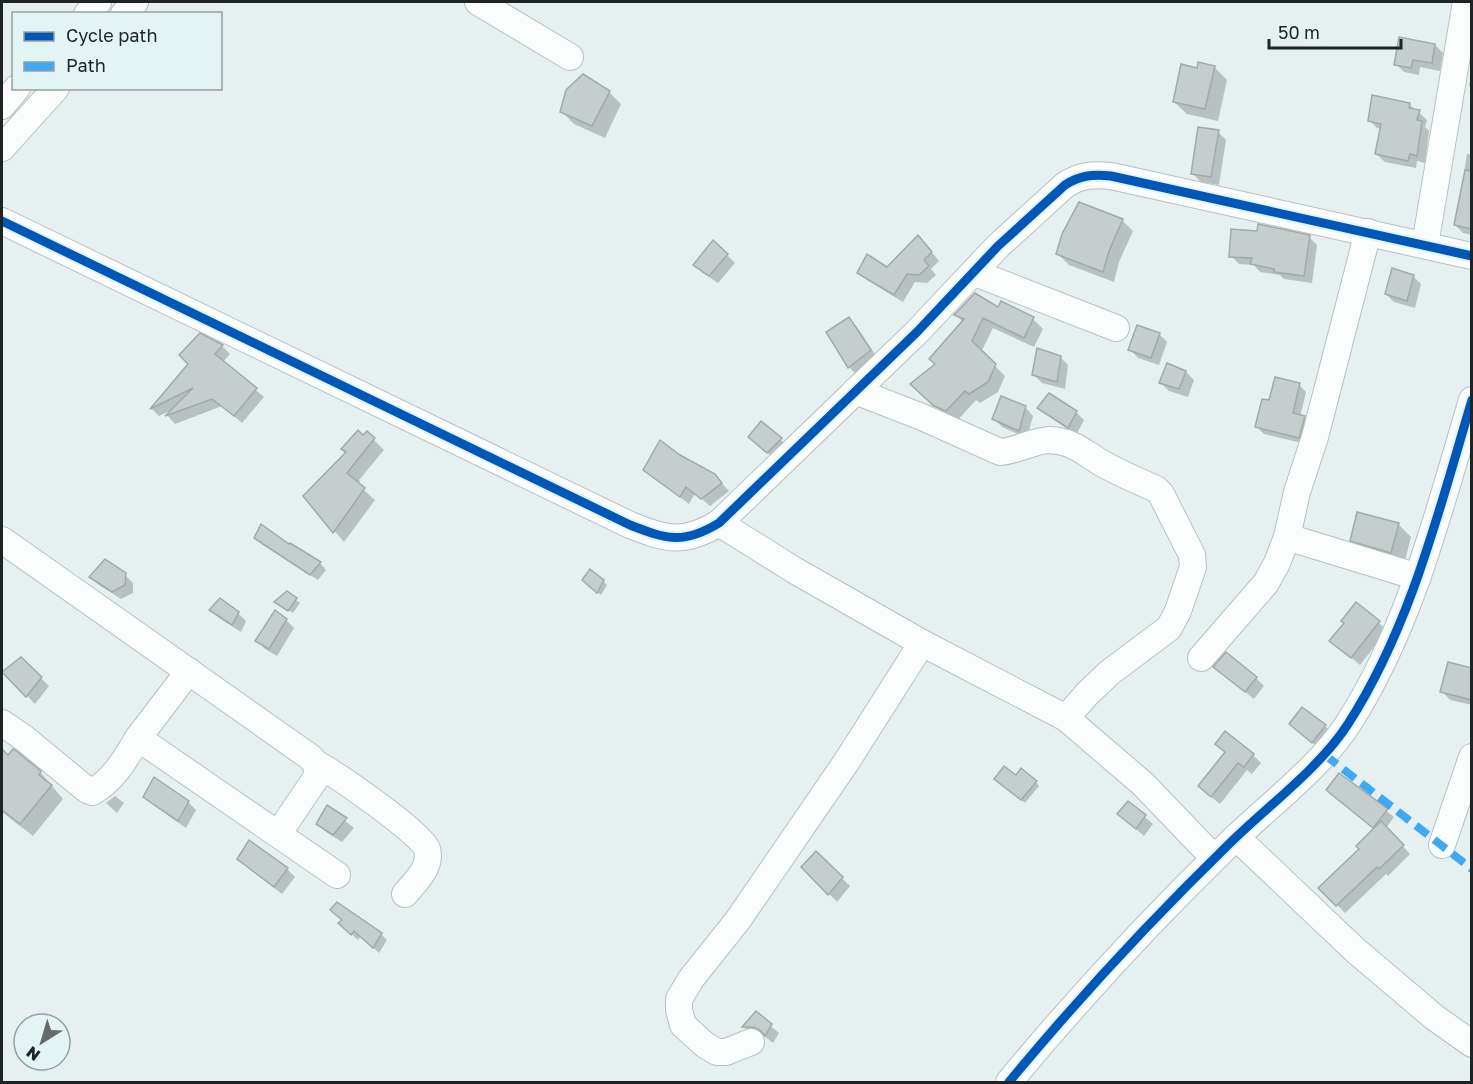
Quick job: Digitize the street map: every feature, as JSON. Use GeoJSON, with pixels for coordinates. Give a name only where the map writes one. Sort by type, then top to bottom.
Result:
{"type":"FeatureCollection","features":[{"type":"Feature","properties":{"kind":"street"},"geometry":{"type":"LineString","coordinates":[[478,2],[570,57]]}},
{"type":"Feature","properties":{"kind":"street"},"geometry":{"type":"LineString","coordinates":[[1425,245],[1466,2]]}},
{"type":"Feature","properties":{"kind":"street"},"geometry":{"type":"LineString","coordinates":[[2,106],[15,90]]}},
{"type":"Feature","properties":{"kind":"street"},"geometry":{"type":"LineString","coordinates":[[2,148],[54,90]]}},
{"type":"Feature","properties":{"kind":"street"},"geometry":{"type":"LineString","coordinates":[[2,221],[630,525],[675,539],[703,533],[718,523],[975,273],[998,246],[1065,185],[1076,178],[1098,174],[1111,176],[1472,256]]}},
{"type":"Feature","properties":{"kind":"street"},"geometry":{"type":"LineString","coordinates":[[1202,658],[1266,583],[1277,563],[1287,537],[1368,232]]}},
{"type":"Feature","properties":{"kind":"street"},"geometry":{"type":"LineString","coordinates":[[975,273],[1116,328]]}},
{"type":"Feature","properties":{"kind":"street"},"geometry":{"type":"LineString","coordinates":[[855,391],[922,417],[1000,452],[1049,440],[1069,444],[1083,449],[1108,467],[1156,489],[1161,494],[1192,555],[1192,567],[1178,611],[1169,628],[1109,674],[1066,718]]}},
{"type":"Feature","properties":{"kind":"street"},"geometry":{"type":"LineString","coordinates":[[1009,1083],[1065,1015],[1166,906],[1236,837],[1325,755],[1347,726],[1373,683],[1418,577],[1472,400]]}},
{"type":"Feature","properties":{"kind":"street"},"geometry":{"type":"LineString","coordinates":[[718,523],[794,570],[922,643],[1066,718],[1143,784],[1214,858]]}},
{"type":"Feature","properties":{"kind":"street"},"geometry":{"type":"LineString","coordinates":[[1287,537],[1418,577]]}},
{"type":"Feature","properties":{"kind":"street"},"geometry":{"type":"LineString","coordinates":[[2,540],[398,820],[425,844],[428,858],[425,867],[405,894]]}},
{"type":"Feature","properties":{"kind":"street"},"geometry":{"type":"LineString","coordinates":[[751,1042],[726,1053],[717,1052],[705,1045],[683,1025],[679,999],[691,979],[738,920],[841,770],[922,643]]}},
{"type":"Feature","properties":{"kind":"street"},"geometry":{"type":"LineString","coordinates":[[2,723],[92,792],[102,787],[118,770],[138,738],[189,671]]}},
{"type":"Feature","properties":{"kind":"street"},"geometry":{"type":"LineString","coordinates":[[138,738],[337,875]]}},
{"type":"Feature","properties":{"kind":"street"},"geometry":{"type":"LineString","coordinates":[[1442,845],[1472,757]]}},
{"type":"Feature","properties":{"kind":"street"},"geometry":{"type":"LineString","coordinates":[[278,834],[311,787],[316,778],[317,764]]}},
{"type":"Feature","properties":{"kind":"street"},"geometry":{"type":"LineString","coordinates":[[1236,837],[1355,950],[1434,1017],[1472,1044]]}},
{"type":"Feature","properties":{"kind":"building"},"geometry":{"type":"Polygon","coordinates":[[[1399,37],[1435,44],[1432,63],[1413,60],[1411,68],[1394,65],[1399,37]]]}},
{"type":"Feature","properties":{"kind":"building"},"geometry":{"type":"Polygon","coordinates":[[[1198,62],[1215,66],[1205,109],[1173,102],[1181,64],[1197,68],[1198,62]]]}},
{"type":"Feature","properties":{"kind":"building"},"geometry":{"type":"Polygon","coordinates":[[[583,74],[610,91],[592,126],[560,112],[566,90],[583,74]]]}},
{"type":"Feature","properties":{"kind":"building"},"geometry":{"type":"Polygon","coordinates":[[[1372,95],[1410,103],[1409,108],[1420,110],[1417,120],[1422,121],[1417,156],[1410,154],[1408,161],[1375,154],[1381,124],[1368,121],[1372,95]]]}},
{"type":"Feature","properties":{"kind":"building"},"geometry":{"type":"Polygon","coordinates":[[[1198,127],[1219,130],[1211,177],[1191,174],[1198,127]]]}},
{"type":"Feature","properties":{"kind":"building"},"geometry":{"type":"Polygon","coordinates":[[[1465,170],[1472,171],[1472,229],[1454,225],[1465,170]]]}},
{"type":"Feature","properties":{"kind":"building"},"geometry":{"type":"Polygon","coordinates":[[[1079,202],[1123,219],[1109,251],[1103,272],[1056,254],[1062,234],[1079,202]]]}},
{"type":"Feature","properties":{"kind":"building"},"geometry":{"type":"Polygon","coordinates":[[[1258,224],[1310,235],[1304,276],[1274,272],[1274,269],[1250,264],[1252,258],[1229,257],[1231,229],[1257,231],[1258,224]]]}},
{"type":"Feature","properties":{"kind":"building"},"geometry":{"type":"Polygon","coordinates":[[[918,235],[932,252],[924,260],[929,266],[919,275],[907,274],[894,295],[857,273],[867,254],[887,267],[918,235]]]}},
{"type":"Feature","properties":{"kind":"building"},"geometry":{"type":"Polygon","coordinates":[[[713,240],[728,254],[709,276],[693,265],[713,240]]]}},
{"type":"Feature","properties":{"kind":"building"},"geometry":{"type":"Polygon","coordinates":[[[1392,268],[1414,275],[1407,301],[1385,294],[1392,268]]]}},
{"type":"Feature","properties":{"kind":"building"},"geometry":{"type":"Polygon","coordinates":[[[975,293],[998,307],[1001,301],[1034,317],[1024,338],[983,318],[972,341],[996,364],[988,382],[969,394],[965,391],[946,411],[934,406],[910,384],[935,364],[929,359],[964,319],[954,315],[975,293]]]}},
{"type":"Feature","properties":{"kind":"building"},"geometry":{"type":"Polygon","coordinates":[[[849,317],[871,350],[848,368],[826,332],[849,317]]]}},
{"type":"Feature","properties":{"kind":"building"},"geometry":{"type":"Polygon","coordinates":[[[1137,325],[1160,333],[1151,358],[1128,350],[1137,325]]]}},
{"type":"Feature","properties":{"kind":"building"},"geometry":{"type":"Polygon","coordinates":[[[200,333],[223,345],[215,354],[257,388],[234,416],[212,399],[165,416],[193,388],[150,409],[188,364],[179,355],[200,333]]]}},
{"type":"Feature","properties":{"kind":"building"},"geometry":{"type":"Polygon","coordinates":[[[1037,348],[1061,356],[1057,382],[1032,375],[1037,348]]]}},
{"type":"Feature","properties":{"kind":"building"},"geometry":{"type":"Polygon","coordinates":[[[1167,363],[1186,371],[1179,389],[1159,383],[1167,363]]]}},
{"type":"Feature","properties":{"kind":"building"},"geometry":{"type":"Polygon","coordinates":[[[1275,377],[1300,383],[1293,413],[1305,416],[1299,438],[1255,427],[1262,399],[1269,400],[1275,377]]]}},
{"type":"Feature","properties":{"kind":"building"},"geometry":{"type":"Polygon","coordinates":[[[1049,393],[1077,411],[1068,428],[1037,408],[1049,393]]]}},
{"type":"Feature","properties":{"kind":"building"},"geometry":{"type":"Polygon","coordinates":[[[1001,396],[1026,406],[1019,431],[992,419],[1001,396]]]}},
{"type":"Feature","properties":{"kind":"building"},"geometry":{"type":"Polygon","coordinates":[[[761,421],[782,438],[767,453],[748,437],[761,421]]]}},
{"type":"Feature","properties":{"kind":"building"},"geometry":{"type":"Polygon","coordinates":[[[358,430],[363,435],[367,431],[375,438],[347,473],[365,488],[333,533],[303,496],[346,452],[341,449],[358,430]]]}},
{"type":"Feature","properties":{"kind":"building"},"geometry":{"type":"Polygon","coordinates":[[[660,440],[680,455],[715,474],[722,483],[701,499],[686,487],[680,497],[643,470],[660,440]]]}},
{"type":"Feature","properties":{"kind":"building"},"geometry":{"type":"Polygon","coordinates":[[[1357,512],[1399,523],[1391,553],[1350,541],[1357,512]]]}},
{"type":"Feature","properties":{"kind":"building"},"geometry":{"type":"Polygon","coordinates":[[[261,524],[289,544],[321,562],[310,575],[254,538],[261,524]]]}},
{"type":"Feature","properties":{"kind":"building"},"geometry":{"type":"Polygon","coordinates":[[[105,559],[126,573],[125,585],[112,592],[89,577],[105,559]]]}},
{"type":"Feature","properties":{"kind":"building"},"geometry":{"type":"Polygon","coordinates":[[[590,569],[604,580],[597,593],[582,580],[590,569]]]}},
{"type":"Feature","properties":{"kind":"building"},"geometry":{"type":"Polygon","coordinates":[[[287,591],[297,598],[288,611],[274,602],[287,591]]]}},
{"type":"Feature","properties":{"kind":"building"},"geometry":{"type":"Polygon","coordinates":[[[220,598],[239,612],[232,625],[209,610],[220,598]]]}},
{"type":"Feature","properties":{"kind":"building"},"geometry":{"type":"Polygon","coordinates":[[[1356,602],[1380,621],[1351,658],[1329,641],[1344,623],[1341,621],[1356,602]]]}},
{"type":"Feature","properties":{"kind":"building"},"geometry":{"type":"Polygon","coordinates":[[[275,610],[287,619],[269,649],[255,641],[275,610]]]}},
{"type":"Feature","properties":{"kind":"building"},"geometry":{"type":"Polygon","coordinates":[[[1226,652],[1257,677],[1245,692],[1213,667],[1226,652]]]}},
{"type":"Feature","properties":{"kind":"building"},"geometry":{"type":"Polygon","coordinates":[[[21,657],[42,677],[26,697],[2,672],[21,657]]]}},
{"type":"Feature","properties":{"kind":"building"},"geometry":{"type":"Polygon","coordinates":[[[1448,662],[1472,668],[1472,700],[1440,692],[1448,662]]]}},
{"type":"Feature","properties":{"kind":"building"},"geometry":{"type":"Polygon","coordinates":[[[1302,707],[1326,725],[1312,743],[1289,724],[1302,707]]]}},
{"type":"Feature","properties":{"kind":"building"},"geometry":{"type":"Polygon","coordinates":[[[1225,731],[1254,754],[1244,767],[1238,763],[1211,797],[1198,786],[1225,752],[1215,744],[1225,731]]]}},
{"type":"Feature","properties":{"kind":"building"},"geometry":{"type":"Polygon","coordinates":[[[2,749],[8,755],[13,749],[15,750],[41,771],[39,775],[52,785],[20,824],[2,810],[2,749]]]}},
{"type":"Feature","properties":{"kind":"building"},"geometry":{"type":"Polygon","coordinates":[[[1004,766],[1016,775],[1021,768],[1037,781],[1021,800],[994,779],[1004,766]]]}},
{"type":"Feature","properties":{"kind":"building"},"geometry":{"type":"Polygon","coordinates":[[[1339,773],[1388,809],[1373,828],[1326,790],[1339,773]]]}},
{"type":"Feature","properties":{"kind":"building"},"geometry":{"type":"Polygon","coordinates":[[[154,777],[189,801],[178,821],[143,797],[154,777]]]}},
{"type":"Feature","properties":{"kind":"building"},"geometry":{"type":"Polygon","coordinates":[[[1128,801],[1146,815],[1136,829],[1117,814],[1128,801]]]}},
{"type":"Feature","properties":{"kind":"building"},"geometry":{"type":"Polygon","coordinates":[[[327,805],[347,818],[333,835],[316,824],[327,805]]]}},
{"type":"Feature","properties":{"kind":"building"},"geometry":{"type":"Polygon","coordinates":[[[1381,821],[1404,845],[1336,906],[1318,888],[1359,849],[1356,846],[1381,821]]]}},
{"type":"Feature","properties":{"kind":"building"},"geometry":{"type":"Polygon","coordinates":[[[249,840],[288,868],[274,887],[237,859],[249,840]]]}},
{"type":"Feature","properties":{"kind":"building"},"geometry":{"type":"Polygon","coordinates":[[[816,851],[843,877],[828,895],[801,867],[816,851]]]}},
{"type":"Feature","properties":{"kind":"building"},"geometry":{"type":"Polygon","coordinates":[[[337,902],[382,933],[373,948],[354,931],[351,935],[338,923],[342,920],[330,910],[337,902]]]}},
{"type":"Feature","properties":{"kind":"building"},"geometry":{"type":"Polygon","coordinates":[[[756,1011],[772,1024],[765,1036],[754,1027],[742,1027],[756,1011]]]}},
{"type":"Feature","properties":{"kind":"marked path"},"geometry":{"type":"LineString","coordinates":[[1325,755],[1472,869]]}},
{"type":"Feature","properties":{"kind":"cycle path"},"geometry":{"type":"LineString","coordinates":[[2,221],[630,525],[654,534],[674,538],[695,535],[719,523],[917,332],[998,246],[1065,185],[1076,179],[1093,175],[1111,176],[1472,256]]}},
{"type":"Feature","properties":{"kind":"cycle path"},"geometry":{"type":"LineString","coordinates":[[1009,1082],[1142,932],[1227,846],[1322,757],[1348,724],[1389,648],[1406,607],[1435,525],[1472,400]]}}]}
